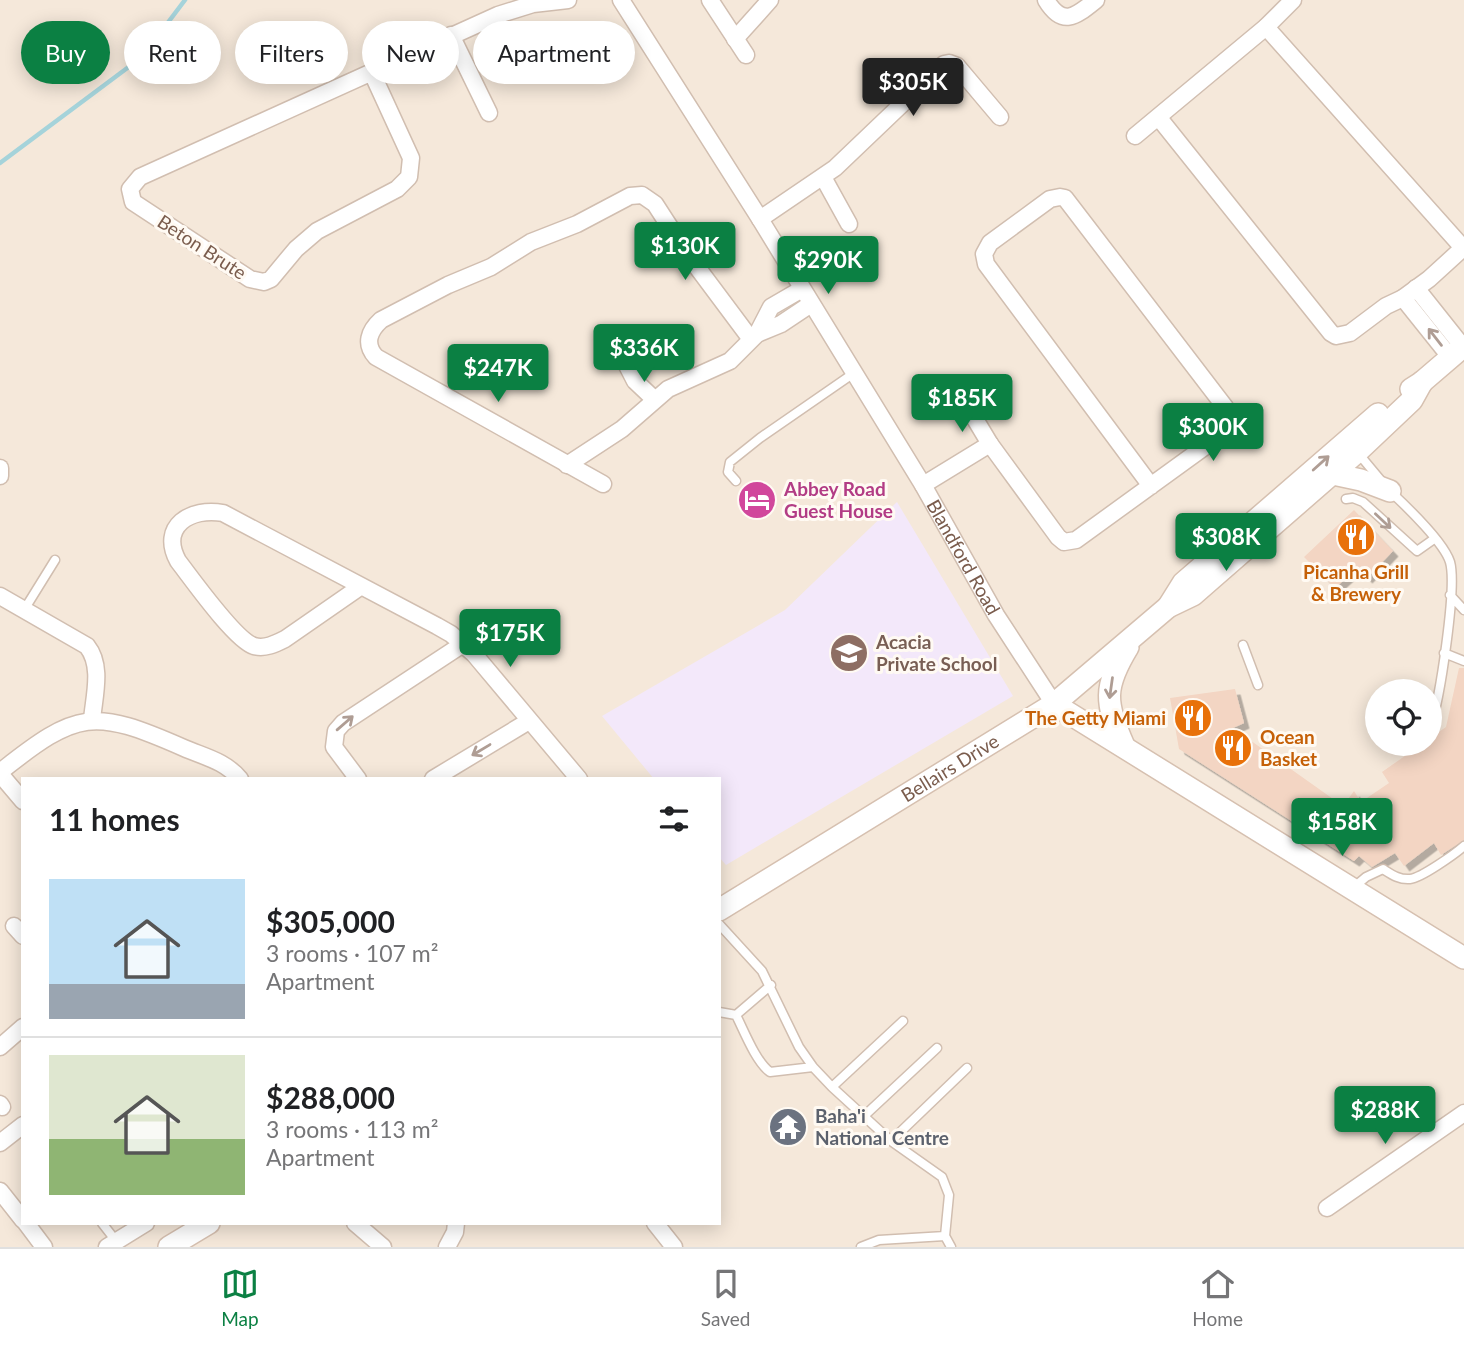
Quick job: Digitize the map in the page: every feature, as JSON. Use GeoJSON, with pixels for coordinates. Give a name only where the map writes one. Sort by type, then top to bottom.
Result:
{"type":"FeatureCollection","features":[{"type":"Feature","properties":{"kind":"street","name":"Beton Brute"},"geometry":{"type":"LineString","coordinates":[[459,32],[535,2],[568,0]]}},
{"type":"Feature","properties":{"kind":"street","name":"Blandford Road"},"geometry":{"type":"LineString","coordinates":[[621,0],[760,219],[923,485],[996,615],[1055,704],[1464,958]]}},
{"type":"Feature","properties":{"kind":"street"},"geometry":{"type":"LineString","coordinates":[[710,0],[746,55]]}},
{"type":"Feature","properties":{"kind":"street"},"geometry":{"type":"LineString","coordinates":[[735,39],[770,0]]}},
{"type":"Feature","properties":{"kind":"street"},"geometry":{"type":"LineString","coordinates":[[1046,0],[1058,15],[1065,17],[1080,13],[1096,0]]}},
{"type":"Feature","properties":{"kind":"street"},"geometry":{"type":"LineString","coordinates":[[1135,136],[1266,27],[1293,0]]}},
{"type":"Feature","properties":{"kind":"street"},"geometry":{"type":"LineString","coordinates":[[1159,118],[1331,333],[1342,336],[1350,333],[1386,306],[1410,293],[1463,249],[1266,27]]}},
{"type":"Feature","properties":{"kind":"street"},"geometry":{"type":"LineString","coordinates":[[459,51],[489,113]]}},
{"type":"Feature","properties":{"kind":"street"},"geometry":{"type":"LineString","coordinates":[[760,219],[822,177],[853,152],[944,64],[957,66],[1000,117]]}},
{"type":"Feature","properties":{"kind":"street","name":"Beton Brute"},"geometry":{"type":"LineString","coordinates":[[372,73],[411,159],[409,177],[397,189],[306,239],[271,279],[264,282],[250,279],[133,202],[130,189],[140,177],[372,73]]}},
{"type":"Feature","properties":{"kind":"street"},"geometry":{"type":"LineString","coordinates":[[822,177],[849,224]]}},
{"type":"Feature","properties":{"kind":"street"},"geometry":{"type":"LineString","coordinates":[[603,484],[376,357],[369,344],[374,327],[382,320],[448,285],[491,267],[531,242],[577,224],[631,196],[642,194],[655,204],[688,255],[753,336]]}},
{"type":"Feature","properties":{"kind":"street"},"geometry":{"type":"LineString","coordinates":[[966,404],[990,444],[1063,542],[1076,540],[1151,486],[1225,432],[1230,422],[1229,415],[1065,198],[1055,197],[990,243],[984,254],[986,264],[1151,486]]}},
{"type":"Feature","properties":{"kind":"street"},"geometry":{"type":"LineString","coordinates":[[567,465],[622,429],[668,389],[738,356],[771,307],[802,289]]}},
{"type":"Feature","properties":{"kind":"street"},"geometry":{"type":"LineString","coordinates":[[1410,293],[1459,350]]}},
{"type":"Feature","properties":{"kind":"street"},"geometry":{"type":"LineString","coordinates":[[753,336],[781,324],[811,304]]}},
{"type":"Feature","properties":{"kind":"street"},"geometry":{"type":"LineString","coordinates":[[607,336],[615,342],[635,381],[654,399]]}},
{"type":"Feature","properties":{"kind":"street","name":"Bellairs Drive"},"geometry":{"type":"LineString","coordinates":[[1168,607],[1183,583],[1352,446],[1404,393],[1422,382],[1459,350]]}},
{"type":"Feature","properties":{"kind":"street"},"geometry":{"type":"LineString","coordinates":[[923,485],[990,444]]}},
{"type":"Feature","properties":{"kind":"street","name":"Bellairs Drive"},"geometry":{"type":"LineString","coordinates":[[721,908],[1055,704],[1168,607],[1193,595],[1333,474],[1352,446]]}},
{"type":"Feature","properties":{"kind":"street"},"geometry":{"type":"LineString","coordinates":[[0,468],[0,476]]}},
{"type":"Feature","properties":{"kind":"street"},"geometry":{"type":"LineString","coordinates":[[1333,474],[1362,480],[1390,491]]}},
{"type":"Feature","properties":{"kind":"street"},"geometry":{"type":"LineString","coordinates":[[360,587],[285,639],[274,645],[253,646],[238,635],[178,561],[172,550],[171,540],[174,531],[187,517],[209,511],[223,513],[437,626],[463,644],[577,777]]}},
{"type":"Feature","properties":{"kind":"street"},"geometry":{"type":"LineString","coordinates":[[0,596],[87,646],[93,654],[96,671],[92,720]]}},
{"type":"Feature","properties":{"kind":"street"},"geometry":{"type":"LineString","coordinates":[[1124,746],[1112,718],[1109,692],[1114,670],[1136,634]]}},
{"type":"Feature","properties":{"kind":"street"},"geometry":{"type":"LineString","coordinates":[[356,777],[334,747],[336,731],[343,723],[463,644]]}},
{"type":"Feature","properties":{"kind":"street"},"geometry":{"type":"LineString","coordinates":[[21,799],[0,773],[55,732],[77,722],[92,720],[124,724],[163,737],[217,761],[238,777]]}},
{"type":"Feature","properties":{"kind":"street"},"geometry":{"type":"LineString","coordinates":[[436,777],[529,721]]}},
{"type":"Feature","properties":{"kind":"street"},"geometry":{"type":"LineString","coordinates":[[0,1046],[21,1029]]}},
{"type":"Feature","properties":{"kind":"street"},"geometry":{"type":"LineString","coordinates":[[1327,1208],[1464,1113]]}},
{"type":"Feature","properties":{"kind":"street"},"geometry":{"type":"LineString","coordinates":[[0,1143],[21,1127]]}},
{"type":"Feature","properties":{"kind":"street"},"geometry":{"type":"LineString","coordinates":[[0,1191],[21,1218]]}},
{"type":"Feature","properties":{"kind":"street"},"geometry":{"type":"LineString","coordinates":[[26,1225],[44,1247]]}},
{"type":"Feature","properties":{"kind":"street"},"geometry":{"type":"LineString","coordinates":[[112,1244],[143,1225]]}},
{"type":"Feature","properties":{"kind":"street"},"geometry":{"type":"LineString","coordinates":[[169,1247],[206,1225]]}},
{"type":"Feature","properties":{"kind":"street"},"geometry":{"type":"LineString","coordinates":[[357,1225],[383,1247]]}},
{"type":"Feature","properties":{"kind":"street"},"geometry":{"type":"LineString","coordinates":[[447,1247],[456,1225]]}},
{"type":"Feature","properties":{"kind":"street"},"geometry":{"type":"LineString","coordinates":[[657,1225],[674,1247]]}},
{"type":"Feature","properties":{"kind":"lane"},"geometry":{"type":"LineString","coordinates":[[736,481],[728,472],[730,462],[854,373]]}},
{"type":"Feature","properties":{"kind":"lane"},"geometry":{"type":"LineString","coordinates":[[1352,446],[1449,559],[1452,579],[1440,679]]}},
{"type":"Feature","properties":{"kind":"lane"},"geometry":{"type":"LineString","coordinates":[[1346,499],[1353,498],[1363,502],[1417,551],[1434,539]]}},
{"type":"Feature","properties":{"kind":"lane"},"geometry":{"type":"LineString","coordinates":[[24,610],[55,560]]}},
{"type":"Feature","properties":{"kind":"lane"},"geometry":{"type":"LineString","coordinates":[[1450,595],[1464,610]]}},
{"type":"Feature","properties":{"kind":"lane"},"geometry":{"type":"LineString","coordinates":[[1243,645],[1258,685]]}},
{"type":"Feature","properties":{"kind":"lane"},"geometry":{"type":"LineString","coordinates":[[1444,653],[1464,661]]}},
{"type":"Feature","properties":{"kind":"lane"},"geometry":{"type":"LineString","coordinates":[[1352,888],[1383,869],[1395,877],[1412,879],[1464,846]]}},
{"type":"Feature","properties":{"kind":"lane"},"geometry":{"type":"LineString","coordinates":[[721,926],[762,971],[799,1047],[813,1067],[891,1142],[942,1177],[950,1204],[945,1236],[951,1247]]}},
{"type":"Feature","properties":{"kind":"lane"},"geometry":{"type":"LineString","coordinates":[[736,1015],[771,985]]}},
{"type":"Feature","properties":{"kind":"lane"},"geometry":{"type":"LineString","coordinates":[[721,1012],[736,1015]]}},
{"type":"Feature","properties":{"kind":"lane"},"geometry":{"type":"LineString","coordinates":[[736,1015],[765,1069],[776,1073],[813,1067]]}},
{"type":"Feature","properties":{"kind":"lane"},"geometry":{"type":"LineString","coordinates":[[832,1087],[903,1021]]}},
{"type":"Feature","properties":{"kind":"lane"},"geometry":{"type":"LineString","coordinates":[[863,1116],[937,1048]]}},
{"type":"Feature","properties":{"kind":"lane"},"geometry":{"type":"LineString","coordinates":[[891,1142],[967,1069]]}},
{"type":"Feature","properties":{"kind":"lane"},"geometry":{"type":"LineString","coordinates":[[103,1225],[112,1244]]}},
{"type":"Feature","properties":{"kind":"lane"},"geometry":{"type":"LineString","coordinates":[[861,1247],[878,1240],[945,1236]]}},
{"type":"Feature","properties":{"kind":"shaded area"},"geometry":{"type":"Polygon","coordinates":[[[0,0],[1464,0],[1464,1247],[0,1247],[0,0]]]}},
{"type":"Feature","properties":{"kind":"shaded area","name":"Acacia Private School"},"geometry":{"type":"Polygon","coordinates":[[[897,502],[1013,696],[726,865],[721,859],[721,777],[652,777],[602,716],[785,610],[897,502]]]}},
{"type":"Feature","properties":{"kind":"building"},"geometry":{"type":"Polygon","coordinates":[[[1354,510],[1393,551],[1367,578],[1357,568],[1335,588],[1304,557],[1354,510]]]}},
{"type":"Feature","properties":{"kind":"building"},"geometry":{"type":"Polygon","coordinates":[[[1459,668],[1464,668],[1464,840],[1441,855],[1434,843],[1404,866],[1395,853],[1372,867],[1359,856],[1354,861],[1179,749],[1170,698],[1235,689],[1244,723],[1233,728],[1343,806],[1354,791],[1361,802],[1389,783],[1382,772],[1405,756],[1442,756],[1442,730],[1446,727],[1459,668]]]}},
{"type":"Feature","properties":{"kind":"waterway"},"geometry":{"type":"LineString","coordinates":[[0,163],[142,57],[185,0]]}},
{"type":"Feature","properties":{"kind":"place","name":"Abbey Road Guest House"},"geometry":{"type":"Point","coordinates":[757,500]}},
{"type":"Feature","properties":{"kind":"place","name":"Picanha Grill & Brewery"},"geometry":{"type":"Point","coordinates":[1356,537]}},
{"type":"Feature","properties":{"kind":"place","name":"Acacia Private School"},"geometry":{"type":"Point","coordinates":[849,653]}},
{"type":"Feature","properties":{"kind":"place","name":"The Getty Miami"},"geometry":{"type":"Point","coordinates":[1193,718]}},
{"type":"Feature","properties":{"kind":"place","name":"Ocean Basket"},"geometry":{"type":"Point","coordinates":[1233,748]}},
{"type":"Feature","properties":{"kind":"place","name":"Baha'i National Centre"},"geometry":{"type":"Point","coordinates":[788,1127]}}]}
